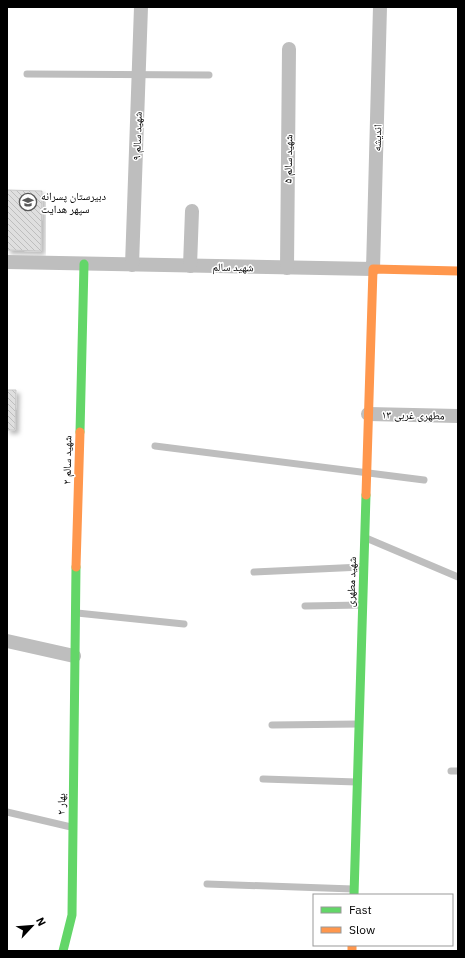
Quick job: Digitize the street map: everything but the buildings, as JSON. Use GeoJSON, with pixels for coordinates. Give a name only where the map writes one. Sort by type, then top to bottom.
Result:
{"type":"FeatureCollection","features":[{"type":"Feature","properties":{"kind":"street","name":"شهید سالم ۹"},"geometry":{"type":"LineString","coordinates":[[132,265],[141,7]]}},
{"type":"Feature","properties":{"kind":"street","name":"اندیشه"},"geometry":{"type":"LineString","coordinates":[[373,270],[380,7]]}},
{"type":"Feature","properties":{"kind":"street","name":"شهید سالم ۵"},"geometry":{"type":"LineString","coordinates":[[287,268],[289,49]]}},
{"type":"Feature","properties":{"kind":"street"},"geometry":{"type":"LineString","coordinates":[[190,266],[192,211]]}},
{"type":"Feature","properties":{"kind":"street","name":"شهید سالم"},"geometry":{"type":"LineString","coordinates":[[7,262],[458,271]]}},
{"type":"Feature","properties":{"kind":"street","name":"شهید سالم ۲"},"geometry":{"type":"LineString","coordinates":[[74,656],[84,264]]}},
{"type":"Feature","properties":{"kind":"street","name":"شهید مطهری"},"geometry":{"type":"LineString","coordinates":[[354,892],[373,270]]}},
{"type":"Feature","properties":{"kind":"street","name":"مطهری غربی ۱۳"},"geometry":{"type":"LineString","coordinates":[[368,414],[458,416]]}},
{"type":"Feature","properties":{"kind":"street"},"geometry":{"type":"LineString","coordinates":[[7,641],[74,656]]}},
{"type":"Feature","properties":{"kind":"street","name":"بهار ۲"},"geometry":{"type":"LineString","coordinates":[[62,951],[72,915],[74,656]]}},
{"type":"Feature","properties":{"kind":"lane"},"geometry":{"type":"LineString","coordinates":[[27,74],[209,75]]}},
{"type":"Feature","properties":{"kind":"lane"},"geometry":{"type":"LineString","coordinates":[[155,446],[366,474],[424,480]]}},
{"type":"Feature","properties":{"kind":"lane"},"geometry":{"type":"LineString","coordinates":[[364,538],[458,577]]}},
{"type":"Feature","properties":{"kind":"lane"},"geometry":{"type":"LineString","coordinates":[[254,572],[364,567]]}},
{"type":"Feature","properties":{"kind":"lane"},"geometry":{"type":"LineString","coordinates":[[305,606],[363,605]]}},
{"type":"Feature","properties":{"kind":"lane"},"geometry":{"type":"LineString","coordinates":[[75,613],[184,624]]}},
{"type":"Feature","properties":{"kind":"lane"},"geometry":{"type":"LineString","coordinates":[[272,725],[359,724]]}},
{"type":"Feature","properties":{"kind":"lane"},"geometry":{"type":"LineString","coordinates":[[263,779],[357,782]]}},
{"type":"Feature","properties":{"kind":"lane"},"geometry":{"type":"LineString","coordinates":[[7,812],[73,828]]}},
{"type":"Feature","properties":{"kind":"lane"},"geometry":{"type":"LineString","coordinates":[[207,884],[354,892]]}},
{"type":"Feature","properties":{"kind":"traffic: fast"},"geometry":{"type":"LineString","coordinates":[[80,432],[84,264]]}},
{"type":"Feature","properties":{"kind":"traffic: fast"},"geometry":{"type":"LineString","coordinates":[[354,894],[366,495]]}},
{"type":"Feature","properties":{"kind":"traffic: fast"},"geometry":{"type":"LineString","coordinates":[[63,951],[72,915],[76,567]]}},
{"type":"Feature","properties":{"kind":"traffic: slow"},"geometry":{"type":"LineString","coordinates":[[366,495],[373,269],[458,271]]}},
{"type":"Feature","properties":{"kind":"traffic: slow"},"geometry":{"type":"LineString","coordinates":[[76,567],[80,432]]}},
{"type":"Feature","properties":{"kind":"traffic: slow"},"geometry":{"type":"LineString","coordinates":[[352,946],[352,951]]}},
{"type":"Feature","properties":{"kind":"place","name":"دبیرستان پسرانه سپهر هدایت"},"geometry":{"type":"Point","coordinates":[28,202]}}]}
